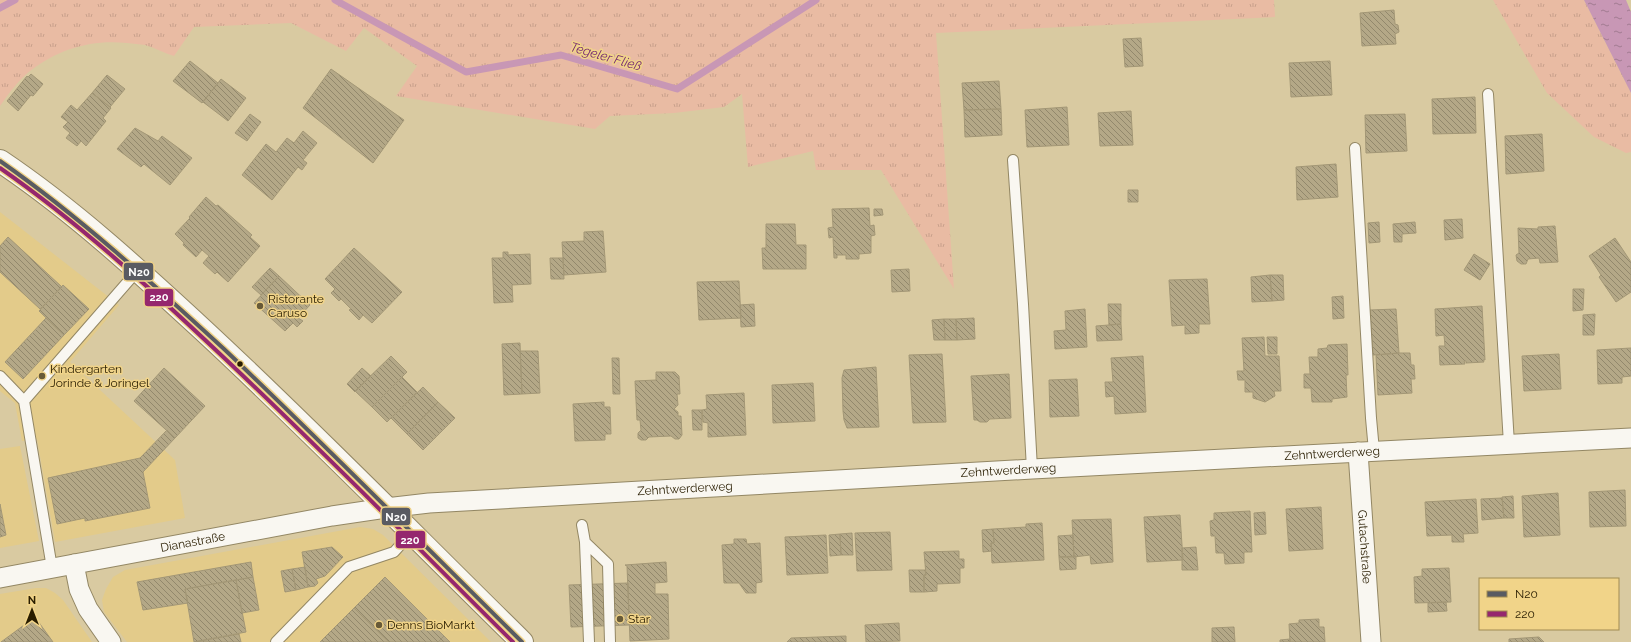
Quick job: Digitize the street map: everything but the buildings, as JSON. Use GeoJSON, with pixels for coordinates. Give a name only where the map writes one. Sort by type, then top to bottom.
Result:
{"type":"FeatureCollection","features":[{"type":"Feature","properties":{"kind":"main road"},"geometry":{"type":"LineString","coordinates":[[0,161],[48,195],[138,270],[240,364],[522,642]]}},
{"type":"Feature","properties":{"kind":"street","name":"Zehntwerderweg"},"geometry":{"type":"LineString","coordinates":[[386,508],[429,503],[1032,469],[1631,438]]}},
{"type":"Feature","properties":{"kind":"street","name":"Gutachstraße"},"geometry":{"type":"LineString","coordinates":[[1366,451],[1372,642]]}},
{"type":"Feature","properties":{"kind":"street","name":"Dianastraße"},"geometry":{"type":"LineString","coordinates":[[0,578],[386,508]]}},
{"type":"Feature","properties":{"kind":"street"},"geometry":{"type":"LineString","coordinates":[[74,564],[79,589],[88,609],[111,642]]}},
{"type":"Feature","properties":{"kind":"lane"},"geometry":{"type":"LineString","coordinates":[[1488,94],[1509,444]]}},
{"type":"Feature","properties":{"kind":"lane"},"geometry":{"type":"LineString","coordinates":[[1355,148],[1370,410],[1366,451]]}},
{"type":"Feature","properties":{"kind":"lane"},"geometry":{"type":"LineString","coordinates":[[1013,160],[1024,304],[1032,469]]}},
{"type":"Feature","properties":{"kind":"lane"},"geometry":{"type":"LineString","coordinates":[[24,401],[138,270]]}},
{"type":"Feature","properties":{"kind":"lane"},"geometry":{"type":"LineString","coordinates":[[0,376],[24,401],[52,568]]}},
{"type":"Feature","properties":{"kind":"lane"},"geometry":{"type":"LineString","coordinates":[[582,525],[585,542],[589,642]]}},
{"type":"Feature","properties":{"kind":"lane"},"geometry":{"type":"LineString","coordinates":[[276,642],[349,567],[394,552],[412,532]]}},
{"type":"Feature","properties":{"kind":"lane"},"geometry":{"type":"LineString","coordinates":[[585,542],[608,564],[610,642]]}},
{"type":"Feature","properties":{"kind":"shaded area","name":"Kindergarten Jorinde & Joringel"},"geometry":{"type":"Polygon","coordinates":[[[0,212],[119,305],[70,362],[175,460],[185,518],[55,542],[37,439],[22,441],[15,403],[0,391],[0,212]]]}},
{"type":"Feature","properties":{"kind":"shaded area"},"geometry":{"type":"Polygon","coordinates":[[[20,446],[39,541],[0,548],[0,449],[20,446]]]}},
{"type":"Feature","properties":{"kind":"shaded area"},"geometry":{"type":"Polygon","coordinates":[[[360,527],[373,529],[383,535],[491,642],[127,642],[104,612],[102,600],[106,589],[113,577],[125,570],[360,527]]]}},
{"type":"Feature","properties":{"kind":"shaded area"},"geometry":{"type":"Polygon","coordinates":[[[36,588],[46,588],[63,600],[92,642],[0,642],[0,594],[36,588]]]}},
{"type":"Feature","properties":{"kind":"green space"},"geometry":{"type":"Polygon","coordinates":[[[0,0],[1274,0],[1275,17],[936,33],[954,289],[881,170],[816,170],[813,151],[748,167],[742,94],[724,107],[674,113],[610,116],[595,129],[396,96],[417,66],[364,28],[346,51],[291,23],[194,27],[174,56],[145,45],[127,43],[114,42],[88,44],[76,47],[52,57],[30,71],[14,87],[0,106],[0,0]]]}},
{"type":"Feature","properties":{"kind":"green space"},"geometry":{"type":"Polygon","coordinates":[[[1493,0],[1584,0],[1631,93],[1631,152],[1626,153],[1594,137],[1547,93],[1493,0]]]}},
{"type":"Feature","properties":{"kind":"water"},"geometry":{"type":"Polygon","coordinates":[[[1584,0],[1626,0],[1631,12],[1631,93],[1584,0]]]}},
{"type":"Feature","properties":{"kind":"waterway","name":"Tegeler Fließ"},"geometry":{"type":"LineString","coordinates":[[0,8],[15,0]]}},
{"type":"Feature","properties":{"kind":"waterway","name":"Tegeler Fließ"},"geometry":{"type":"LineString","coordinates":[[335,0],[466,72],[561,55],[677,89],[816,0]]}},
{"type":"Feature","properties":{"kind":"transit line","name":"N20"},"geometry":{"type":"LineString","coordinates":[[0,161],[30,182],[87,228],[143,275],[224,349],[337,458],[522,642]]}},
{"type":"Feature","properties":{"kind":"transit line","name":"220"},"geometry":{"type":"LineString","coordinates":[[0,168],[58,211],[167,305],[368,497],[513,642]]}},
{"type":"Feature","properties":{"kind":"place","name":"Ristorante Caruso"},"geometry":{"type":"Point","coordinates":[260,306]}},
{"type":"Feature","properties":{"kind":"place","name":"Kindergarten Jorinde & Joringel"},"geometry":{"type":"Point","coordinates":[42,376]}},
{"type":"Feature","properties":{"kind":"place","name":"Star"},"geometry":{"type":"Point","coordinates":[620,619]}},
{"type":"Feature","properties":{"kind":"place","name":"Denns BioMarkt"},"geometry":{"type":"Point","coordinates":[379,625]}}]}
